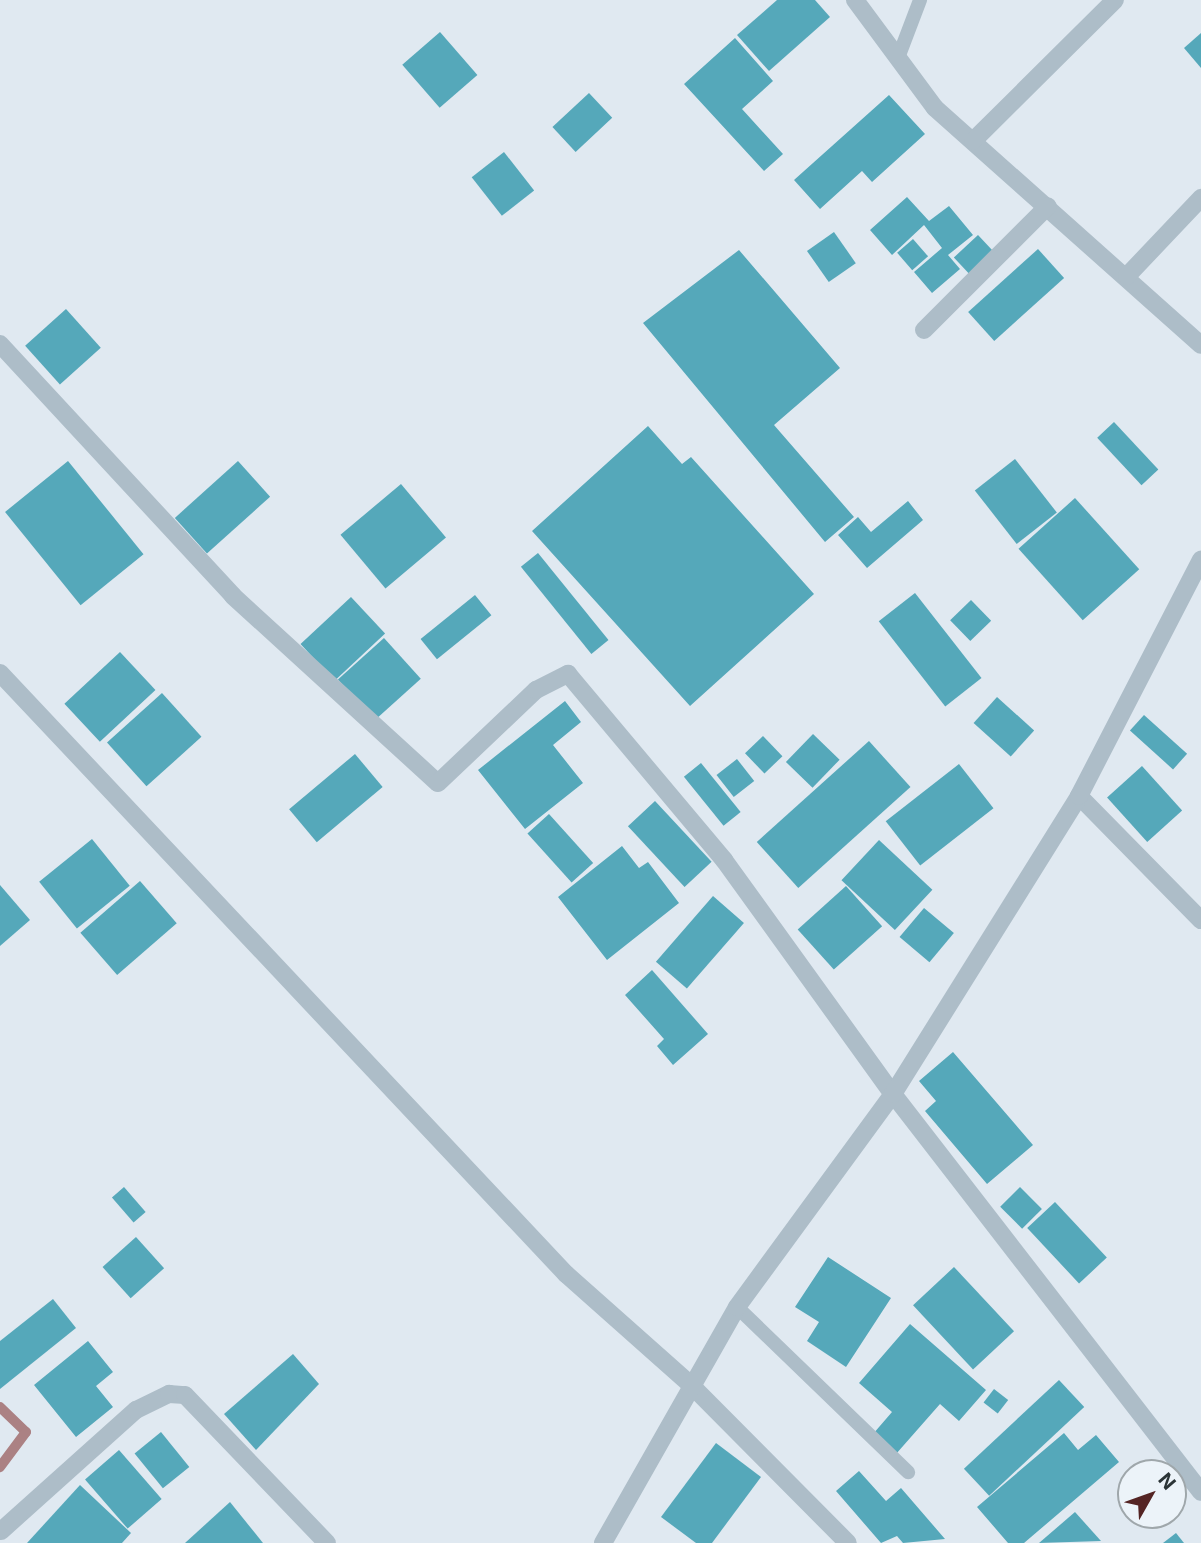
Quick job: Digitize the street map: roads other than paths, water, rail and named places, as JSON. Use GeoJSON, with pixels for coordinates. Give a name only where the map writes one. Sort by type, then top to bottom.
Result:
{"type":"FeatureCollection","features":[{"type":"Feature","properties":{"kind":"street"},"geometry":{"type":"LineString","coordinates":[[855,0],[935,108],[1127,276],[1201,345]]}},
{"type":"Feature","properties":{"kind":"street"},"geometry":{"type":"LineString","coordinates":[[973,141],[1115,0]]}},
{"type":"Feature","properties":{"kind":"street"},"geometry":{"type":"LineString","coordinates":[[1127,276],[1201,198]]}},
{"type":"Feature","properties":{"kind":"street"},"geometry":{"type":"LineString","coordinates":[[924,330],[1048,206]]}},
{"type":"Feature","properties":{"kind":"street"},"geometry":{"type":"LineString","coordinates":[[0,344],[233,596],[438,783],[536,690],[568,674],[724,860],[893,1094],[1201,1493]]}},
{"type":"Feature","properties":{"kind":"street"},"geometry":{"type":"LineString","coordinates":[[603,1543],[737,1307],[893,1094],[1079,796],[1201,560]]}},
{"type":"Feature","properties":{"kind":"street"},"geometry":{"type":"LineString","coordinates":[[0,673],[566,1274],[692,1386],[848,1543]]}},
{"type":"Feature","properties":{"kind":"street"},"geometry":{"type":"LineString","coordinates":[[1079,796],[1201,920]]}},
{"type":"Feature","properties":{"kind":"street"},"geometry":{"type":"LineString","coordinates":[[5,1535],[136,1410],[169,1394],[185,1395],[327,1543]]}},
{"type":"Feature","properties":{"kind":"lane"},"geometry":{"type":"LineString","coordinates":[[898,58],[920,0]]}},
{"type":"Feature","properties":{"kind":"lane"},"geometry":{"type":"LineString","coordinates":[[737,1307],[908,1472]]}},
{"type":"Feature","properties":{"kind":"waterway"},"geometry":{"type":"LineString","coordinates":[[0,1407],[26,1432],[0,1467]]}}]}
